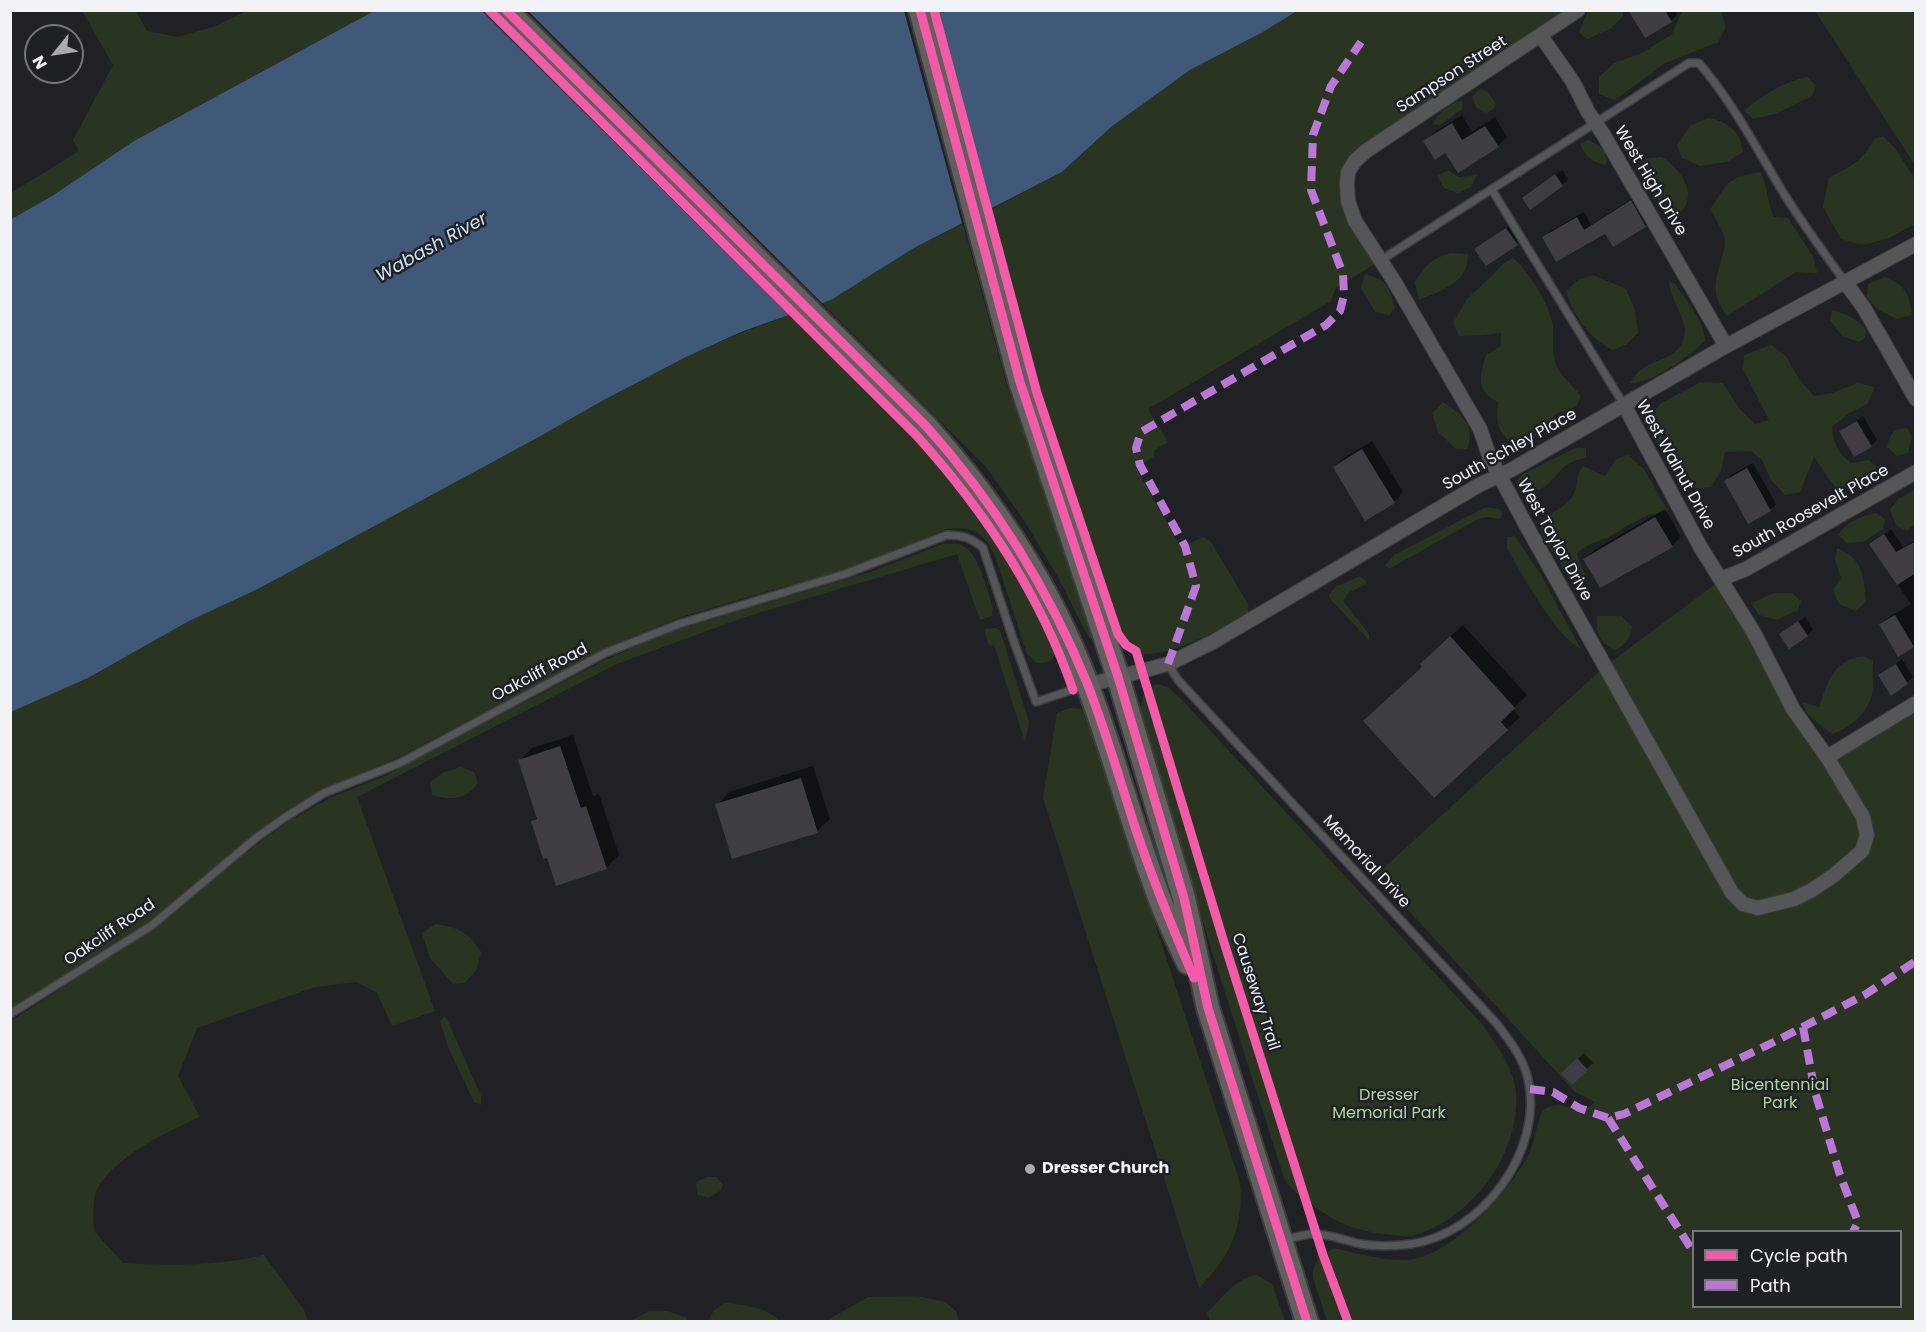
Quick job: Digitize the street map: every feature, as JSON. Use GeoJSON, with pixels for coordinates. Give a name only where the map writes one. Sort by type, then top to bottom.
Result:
{"type":"FeatureCollection","features":[{"type":"Feature","properties":{"kind":"main road"},"geometry":{"type":"LineString","coordinates":[[506,10],[926,426],[951,454],[1011,535],[1052,607],[1088,685],[1162,905],[1208,1008]]}},
{"type":"Feature","properties":{"kind":"main road"},"geometry":{"type":"LineString","coordinates":[[920,10],[1020,382],[1118,677],[1184,898],[1208,1008],[1307,1322]]}},
{"type":"Feature","properties":{"kind":"street","name":"Sampson Street"},"geometry":{"type":"LineString","coordinates":[[1348,172],[1355,161],[1366,151],[1578,10]]}},
{"type":"Feature","properties":{"kind":"street","name":"West High Drive"},"geometry":{"type":"LineString","coordinates":[[1541,36],[1573,82],[1726,346]]}},
{"type":"Feature","properties":{"kind":"street","name":"West Taylor Drive"},"geometry":{"type":"LineString","coordinates":[[1348,172],[1348,201],[1355,221],[1381,260],[1480,429],[1490,458],[1732,893],[1743,904],[1758,908]]}},
{"type":"Feature","properties":{"kind":"street","name":"South Schley Place"},"geometry":{"type":"LineString","coordinates":[[1088,685],[1168,664],[1223,637],[1479,485],[1500,476],[1726,346],[1916,244]]}},
{"type":"Feature","properties":{"kind":"street"},"geometry":{"type":"LineString","coordinates":[[1845,282],[1864,308],[1916,399]]}},
{"type":"Feature","properties":{"kind":"street","name":"West Walnut Drive"},"geometry":{"type":"LineString","coordinates":[[1624,405],[1701,548],[1754,633],[1793,709],[1827,757],[1863,817],[1867,835],[1862,851],[1833,876],[1803,895],[1775,905],[1758,908]]}},
{"type":"Feature","properties":{"kind":"street","name":"South Roosevelt Place"},"geometry":{"type":"LineString","coordinates":[[1722,579],[1756,564],[1916,472]]}},
{"type":"Feature","properties":{"kind":"street"},"geometry":{"type":"LineString","coordinates":[[1827,757],[1916,703]]}},
{"type":"Feature","properties":{"kind":"lane"},"geometry":{"type":"LineString","coordinates":[[1381,260],[1689,63],[1699,63],[1714,80],[1752,137],[1785,195],[1845,282]]}},
{"type":"Feature","properties":{"kind":"lane","name":"West Walnut Drive"},"geometry":{"type":"LineString","coordinates":[[1492,190],[1624,405]]}},
{"type":"Feature","properties":{"kind":"lane","name":"Oakcliff Road"},"geometry":{"type":"LineString","coordinates":[[10,1014],[151,926],[256,838],[324,793],[399,763],[605,653],[679,624],[845,574],[947,535],[959,535],[973,539],[983,548],[1036,702],[1088,685]]}},
{"type":"Feature","properties":{"kind":"lane","name":"Memorial Drive"},"geometry":{"type":"LineString","coordinates":[[1168,664],[1178,680],[1497,1024],[1521,1060],[1530,1089],[1530,1118],[1515,1165],[1489,1201],[1471,1218],[1454,1229],[1434,1239],[1386,1246],[1362,1244],[1316,1234],[1281,1241]]}},
{"type":"Feature","properties":{"kind":"green space"},"geometry":{"type":"Polygon","coordinates":[[[82,11],[136,11],[147,31],[177,37],[213,27],[247,11],[374,11],[134,141],[52,196],[11,220],[11,193],[79,151],[73,140],[113,65],[82,11]]]}},
{"type":"Feature","properties":{"kind":"green space"},"geometry":{"type":"Polygon","coordinates":[[[1297,11],[1568,11],[1365,144],[1340,181],[1341,202],[1350,225],[1375,264],[1336,288],[1331,301],[1148,409],[1168,442],[1155,450],[1153,457],[1136,468],[1181,547],[1203,537],[1211,542],[1248,604],[1248,613],[1188,644],[1154,654],[1139,654],[1124,648],[1115,635],[1073,510],[992,209],[1062,172],[1111,127],[1190,70],[1263,32],[1297,11]]]}},
{"type":"Feature","properties":{"kind":"green space"},"geometry":{"type":"Polygon","coordinates":[[[1623,11],[1623,16],[1610,29],[1587,39],[1579,32],[1587,13],[1623,11]]]}},
{"type":"Feature","properties":{"kind":"green space"},"geometry":{"type":"Polygon","coordinates":[[[1682,11],[1721,11],[1726,27],[1718,42],[1665,63],[1615,100],[1599,94],[1599,77],[1614,63],[1642,53],[1672,34],[1682,11]]]}},
{"type":"Feature","properties":{"kind":"green space"},"geometry":{"type":"Polygon","coordinates":[[[1815,11],[1915,11],[1915,165],[1815,11]]]}},
{"type":"Feature","properties":{"kind":"green space"},"geometry":{"type":"Polygon","coordinates":[[[1808,77],[1816,86],[1812,96],[1775,114],[1753,119],[1744,111],[1774,90],[1808,77]]]}},
{"type":"Feature","properties":{"kind":"green space"},"geometry":{"type":"Polygon","coordinates":[[[1480,89],[1488,92],[1496,104],[1486,113],[1476,107],[1472,97],[1480,89]]]}},
{"type":"Feature","properties":{"kind":"green space"},"geometry":{"type":"Polygon","coordinates":[[[1463,101],[1462,109],[1440,125],[1433,124],[1445,108],[1463,101]]]}},
{"type":"Feature","properties":{"kind":"green space"},"geometry":{"type":"Polygon","coordinates":[[[1708,118],[1732,128],[1739,138],[1743,152],[1727,162],[1700,166],[1682,158],[1677,145],[1691,125],[1708,118]]]}},
{"type":"Feature","properties":{"kind":"green space"},"geometry":{"type":"Polygon","coordinates":[[[1883,136],[1895,148],[1915,179],[1915,224],[1889,238],[1864,245],[1841,239],[1823,207],[1829,177],[1855,162],[1865,153],[1874,139],[1883,136]]]}},
{"type":"Feature","properties":{"kind":"green space"},"geometry":{"type":"Polygon","coordinates":[[[1589,140],[1605,153],[1606,165],[1593,160],[1584,152],[1580,143],[1589,140]]]}},
{"type":"Feature","properties":{"kind":"green space"},"geometry":{"type":"Polygon","coordinates":[[[1662,157],[1682,176],[1687,189],[1686,204],[1678,214],[1665,211],[1637,170],[1643,159],[1662,157]]]}},
{"type":"Feature","properties":{"kind":"green space"},"geometry":{"type":"Polygon","coordinates":[[[1448,170],[1459,177],[1477,175],[1471,187],[1458,193],[1444,188],[1437,176],[1448,170]]]}},
{"type":"Feature","properties":{"kind":"green space"},"geometry":{"type":"Polygon","coordinates":[[[1761,172],[1774,217],[1788,218],[1814,258],[1817,273],[1796,272],[1727,316],[1718,300],[1715,287],[1725,238],[1711,208],[1730,182],[1741,176],[1761,172]]]}},
{"type":"Feature","properties":{"kind":"green space"},"geometry":{"type":"Polygon","coordinates":[[[963,224],[1007,386],[1093,633],[1089,638],[1059,579],[1025,522],[986,467],[822,303],[831,300],[914,248],[963,224]]]}},
{"type":"Feature","properties":{"kind":"green space"},"geometry":{"type":"Polygon","coordinates":[[[1451,253],[1468,254],[1464,272],[1444,289],[1419,300],[1415,282],[1419,276],[1434,260],[1451,253]]]}},
{"type":"Feature","properties":{"kind":"green space"},"geometry":{"type":"Polygon","coordinates":[[[1513,258],[1526,271],[1543,299],[1553,326],[1555,362],[1581,396],[1576,407],[1556,414],[1530,443],[1520,447],[1503,434],[1497,418],[1498,402],[1486,393],[1481,383],[1486,355],[1501,346],[1501,333],[1459,336],[1453,323],[1467,299],[1504,263],[1513,258]]]}},
{"type":"Feature","properties":{"kind":"green space"},"geometry":{"type":"Polygon","coordinates":[[[1365,274],[1379,279],[1389,290],[1395,308],[1389,315],[1375,312],[1361,288],[1365,274]]]}},
{"type":"Feature","properties":{"kind":"green space"},"geometry":{"type":"Polygon","coordinates":[[[1593,275],[1626,289],[1635,310],[1638,333],[1627,344],[1613,350],[1597,340],[1583,325],[1566,291],[1578,280],[1593,275]]]}},
{"type":"Feature","properties":{"kind":"green space"},"geometry":{"type":"Polygon","coordinates":[[[1885,277],[1905,291],[1912,315],[1897,319],[1878,310],[1867,297],[1868,284],[1885,277]]]}},
{"type":"Feature","properties":{"kind":"green space"},"geometry":{"type":"Polygon","coordinates":[[[1669,282],[1675,283],[1694,310],[1705,341],[1690,354],[1659,374],[1649,379],[1630,383],[1644,367],[1673,353],[1683,341],[1685,327],[1669,282]]]}},
{"type":"Feature","properties":{"kind":"green space"},"geometry":{"type":"Polygon","coordinates":[[[1832,310],[1859,322],[1866,330],[1865,338],[1859,342],[1842,336],[1830,320],[1832,310]]]}},
{"type":"Feature","properties":{"kind":"green space"},"geometry":{"type":"Polygon","coordinates":[[[789,315],[923,448],[978,513],[1014,568],[1055,647],[1055,655],[1051,660],[1037,663],[1027,654],[995,556],[986,541],[976,532],[955,528],[946,529],[848,570],[681,617],[606,647],[399,757],[324,789],[283,812],[150,921],[11,1009],[11,712],[88,678],[189,621],[258,589],[684,358],[789,315]]]}},
{"type":"Feature","properties":{"kind":"green space"},"geometry":{"type":"Polygon","coordinates":[[[1771,345],[1786,356],[1799,379],[1814,396],[1832,393],[1858,383],[1875,387],[1868,403],[1848,414],[1832,427],[1837,447],[1846,459],[1851,463],[1869,460],[1877,467],[1860,485],[1836,488],[1814,457],[1800,492],[1785,495],[1771,480],[1762,460],[1751,451],[1725,452],[1721,471],[1711,487],[1693,489],[1678,474],[1659,447],[1649,417],[1661,403],[1701,382],[1723,383],[1739,408],[1755,424],[1769,420],[1743,369],[1744,355],[1771,345]]]}},
{"type":"Feature","properties":{"kind":"green space"},"geometry":{"type":"Polygon","coordinates":[[[1443,402],[1466,421],[1470,434],[1467,449],[1456,449],[1438,432],[1432,413],[1443,402]]]}},
{"type":"Feature","properties":{"kind":"green space"},"geometry":{"type":"Polygon","coordinates":[[[1907,428],[1912,437],[1908,453],[1897,456],[1887,447],[1889,439],[1895,431],[1907,428]]]}},
{"type":"Feature","properties":{"kind":"green space"},"geometry":{"type":"Polygon","coordinates":[[[1575,448],[1586,448],[1586,457],[1572,462],[1539,490],[1520,491],[1516,482],[1523,474],[1575,448]]]}},
{"type":"Feature","properties":{"kind":"green space"},"geometry":{"type":"Polygon","coordinates":[[[1628,455],[1644,469],[1668,511],[1649,515],[1609,537],[1588,545],[1577,553],[1586,576],[1582,583],[1573,582],[1543,537],[1539,521],[1568,502],[1574,494],[1578,475],[1583,466],[1605,476],[1616,459],[1628,455]]]}},
{"type":"Feature","properties":{"kind":"green space"},"geometry":{"type":"Polygon","coordinates":[[[1914,490],[1915,519],[1913,526],[1906,531],[1896,525],[1890,510],[1898,499],[1914,490]]]}},
{"type":"Feature","properties":{"kind":"green space"},"geometry":{"type":"Polygon","coordinates":[[[1486,507],[1498,509],[1503,513],[1500,519],[1488,517],[1478,519],[1389,569],[1385,565],[1394,555],[1486,507]]]}},
{"type":"Feature","properties":{"kind":"green space"},"geometry":{"type":"Polygon","coordinates":[[[1877,513],[1885,519],[1883,529],[1863,542],[1847,543],[1838,535],[1845,526],[1855,520],[1877,513]]]}},
{"type":"Feature","properties":{"kind":"green space"},"geometry":{"type":"Polygon","coordinates":[[[1515,536],[1541,575],[1581,649],[1571,642],[1550,619],[1507,549],[1507,537],[1515,536]]]}},
{"type":"Feature","properties":{"kind":"green space"},"geometry":{"type":"Polygon","coordinates":[[[942,544],[962,545],[975,558],[993,608],[992,616],[980,620],[957,554],[742,618],[617,664],[357,797],[435,1011],[392,1026],[377,993],[357,982],[315,987],[197,1028],[178,1076],[200,1117],[129,1155],[97,1189],[94,1203],[94,1231],[123,1263],[194,1264],[264,1255],[304,1310],[308,1321],[11,1321],[11,1021],[150,931],[257,844],[291,820],[330,798],[385,776],[605,660],[667,633],[874,571],[942,544]]]}},
{"type":"Feature","properties":{"kind":"green space"},"geometry":{"type":"Polygon","coordinates":[[[1837,548],[1852,557],[1861,569],[1866,602],[1856,611],[1839,604],[1833,590],[1841,578],[1835,560],[1837,548]]]}},
{"type":"Feature","properties":{"kind":"green space"},"geometry":{"type":"Polygon","coordinates":[[[1360,576],[1366,584],[1348,593],[1343,601],[1369,634],[1369,640],[1331,600],[1329,595],[1335,587],[1360,576]]]}},
{"type":"Feature","properties":{"kind":"green space"},"geometry":{"type":"Polygon","coordinates":[[[1717,583],[1857,818],[1860,830],[1860,837],[1854,848],[1832,870],[1803,889],[1773,901],[1761,903],[1751,900],[1736,890],[1608,664],[1717,583]]]}},
{"type":"Feature","properties":{"kind":"green space"},"geometry":{"type":"Polygon","coordinates":[[[1774,593],[1792,593],[1801,601],[1798,610],[1777,620],[1759,615],[1751,603],[1774,593]]]}},
{"type":"Feature","properties":{"kind":"green space"},"geometry":{"type":"Polygon","coordinates":[[[1597,616],[1621,616],[1632,626],[1629,638],[1622,646],[1615,650],[1602,640],[1598,632],[1597,616]]]}},
{"type":"Feature","properties":{"kind":"green space"},"geometry":{"type":"Polygon","coordinates":[[[984,629],[1000,630],[1029,722],[1025,742],[994,645],[989,646],[984,629]]]}},
{"type":"Feature","properties":{"kind":"green space"},"geometry":{"type":"Polygon","coordinates":[[[1864,656],[1873,661],[1872,695],[1866,709],[1856,720],[1832,734],[1807,714],[1802,702],[1819,707],[1829,680],[1838,667],[1845,662],[1864,656]]]}},
{"type":"Feature","properties":{"kind":"green space","name":"Bicentennial Park"},"geometry":{"type":"Polygon","coordinates":[[[1602,669],[1727,892],[1758,912],[1775,912],[1817,891],[1866,853],[1872,843],[1873,824],[1864,805],[1834,758],[1915,709],[1915,1321],[1352,1321],[1327,1252],[1334,1248],[1379,1258],[1406,1260],[1441,1248],[1476,1221],[1519,1171],[1528,1156],[1544,1110],[1558,1105],[1583,1112],[1595,1102],[1575,1092],[1376,875],[1602,669]]]}},
{"type":"Feature","properties":{"kind":"green space","name":"Dresser Memorial Park"},"geometry":{"type":"Polygon","coordinates":[[[1159,684],[1169,688],[1183,701],[1482,1024],[1508,1065],[1516,1093],[1515,1116],[1510,1139],[1488,1182],[1454,1216],[1434,1228],[1408,1236],[1374,1233],[1356,1228],[1329,1217],[1296,1192],[1284,1178],[1214,958],[1141,713],[1144,694],[1149,688],[1159,684]]]}},
{"type":"Feature","properties":{"kind":"green space"},"geometry":{"type":"Polygon","coordinates":[[[1070,708],[1081,709],[1088,719],[1240,1183],[1240,1214],[1233,1240],[1219,1265],[1199,1288],[1043,798],[1057,713],[1070,708]]]}},
{"type":"Feature","properties":{"kind":"green space"},"geometry":{"type":"Polygon","coordinates":[[[461,767],[474,772],[478,783],[474,788],[458,797],[445,798],[432,795],[430,782],[444,772],[461,767]]]}},
{"type":"Feature","properties":{"kind":"green space"},"geometry":{"type":"Polygon","coordinates":[[[436,924],[451,927],[467,935],[481,952],[477,969],[465,983],[453,984],[430,958],[422,933],[436,924]]]}},
{"type":"Feature","properties":{"kind":"green space"},"geometry":{"type":"Polygon","coordinates":[[[444,1016],[481,1096],[481,1105],[474,1102],[448,1047],[440,1021],[444,1016]]]}},
{"type":"Feature","properties":{"kind":"green space"},"geometry":{"type":"Polygon","coordinates":[[[707,1177],[716,1177],[723,1185],[720,1191],[708,1198],[697,1194],[696,1182],[707,1177]]]}},
{"type":"Feature","properties":{"kind":"green space"},"geometry":{"type":"Polygon","coordinates":[[[1319,1257],[1342,1321],[1327,1321],[1313,1278],[1313,1270],[1319,1257]]]}},
{"type":"Feature","properties":{"kind":"green space"},"geometry":{"type":"Polygon","coordinates":[[[1257,1275],[1272,1284],[1285,1321],[1210,1321],[1207,1313],[1229,1290],[1242,1280],[1257,1275]]]}},
{"type":"Feature","properties":{"kind":"green space"},"geometry":{"type":"Polygon","coordinates":[[[917,1296],[945,1302],[956,1311],[959,1321],[826,1321],[868,1297],[917,1296]]]}},
{"type":"Feature","properties":{"kind":"green space"},"geometry":{"type":"Polygon","coordinates":[[[725,1303],[762,1310],[780,1321],[708,1321],[714,1310],[725,1303]]]}},
{"type":"Feature","properties":{"kind":"green space"},"geometry":{"type":"Polygon","coordinates":[[[649,1311],[667,1311],[686,1317],[687,1321],[631,1321],[649,1311]]]}},
{"type":"Feature","properties":{"kind":"water","name":"Wabash River"},"geometry":{"type":"Polygon","coordinates":[[[374,11],[1297,11],[1263,32],[1190,70],[1111,127],[1062,172],[914,248],[831,300],[741,332],[684,358],[258,589],[189,621],[88,678],[11,712],[10,220],[52,196],[134,141],[374,11]]]}},
{"type":"Feature","properties":{"kind":"pier"},"geometry":{"type":"Polygon","coordinates":[[[482,11],[528,11],[824,305],[791,317],[482,11]]]}},
{"type":"Feature","properties":{"kind":"pier"},"geometry":{"type":"Polygon","coordinates":[[[904,11],[938,11],[993,212],[963,227],[904,11]]]}},
{"type":"Feature","properties":{"kind":"building"},"geometry":{"type":"Polygon","coordinates":[[[1628,10],[1665,10],[1672,22],[1645,38],[1628,10]]]}},
{"type":"Feature","properties":{"kind":"building"},"geometry":{"type":"Polygon","coordinates":[[[1452,123],[1462,140],[1485,126],[1499,147],[1458,173],[1445,153],[1435,160],[1423,141],[1452,123]]]}},
{"type":"Feature","properties":{"kind":"building"},"geometry":{"type":"Polygon","coordinates":[[[1555,174],[1563,186],[1530,210],[1522,198],[1555,174]]]}},
{"type":"Feature","properties":{"kind":"building"},"geometry":{"type":"Polygon","coordinates":[[[1631,200],[1646,227],[1613,247],[1605,234],[1556,262],[1542,237],[1577,217],[1584,230],[1631,200]]]}},
{"type":"Feature","properties":{"kind":"building"},"geometry":{"type":"Polygon","coordinates":[[[1506,228],[1518,245],[1486,266],[1474,249],[1506,228]]]}},
{"type":"Feature","properties":{"kind":"building"},"geometry":{"type":"Polygon","coordinates":[[[1857,421],[1872,447],[1854,457],[1839,431],[1857,421]]]}},
{"type":"Feature","properties":{"kind":"building"},"geometry":{"type":"Polygon","coordinates":[[[1362,449],[1395,503],[1365,521],[1333,467],[1362,449]]]}},
{"type":"Feature","properties":{"kind":"building"},"geometry":{"type":"Polygon","coordinates":[[[1747,468],[1771,511],[1748,524],[1724,481],[1747,468]]]}},
{"type":"Feature","properties":{"kind":"building"},"geometry":{"type":"Polygon","coordinates":[[[1655,517],[1673,547],[1600,588],[1583,559],[1655,517]]]}},
{"type":"Feature","properties":{"kind":"building"},"geometry":{"type":"Polygon","coordinates":[[[1884,534],[1896,552],[1916,541],[1916,573],[1897,585],[1869,544],[1884,534]]]}},
{"type":"Feature","properties":{"kind":"building"},"geometry":{"type":"Polygon","coordinates":[[[1895,615],[1914,647],[1898,657],[1879,624],[1895,615]]]}},
{"type":"Feature","properties":{"kind":"building"},"geometry":{"type":"Polygon","coordinates":[[[1798,621],[1808,636],[1789,649],[1779,634],[1798,621]]]}},
{"type":"Feature","properties":{"kind":"building"},"geometry":{"type":"Polygon","coordinates":[[[1450,636],[1515,708],[1501,722],[1508,730],[1434,798],[1363,721],[1422,667],[1420,664],[1450,636]]]}},
{"type":"Feature","properties":{"kind":"building"},"geometry":{"type":"Polygon","coordinates":[[[1896,664],[1908,684],[1891,696],[1878,675],[1896,664]]]}},
{"type":"Feature","properties":{"kind":"building"},"geometry":{"type":"Polygon","coordinates":[[[560,746],[581,808],[586,806],[607,869],[556,886],[547,858],[543,859],[531,821],[537,819],[518,760],[560,746]]]}},
{"type":"Feature","properties":{"kind":"building"},"geometry":{"type":"Polygon","coordinates":[[[801,778],[818,833],[732,859],[715,804],[801,778]]]}},
{"type":"Feature","properties":{"kind":"building"},"geometry":{"type":"Polygon","coordinates":[[[1577,1058],[1588,1070],[1572,1085],[1561,1073],[1577,1058]]]}},
{"type":"Feature","properties":{"kind":"marked path"},"geometry":{"type":"LineString","coordinates":[[1168,664],[1196,586],[1185,546],[1140,465],[1136,448],[1141,432],[1326,325],[1340,311],[1344,295],[1343,274],[1311,190],[1313,135],[1331,86],[1361,42]]}},
{"type":"Feature","properties":{"kind":"marked path"},"geometry":{"type":"LineString","coordinates":[[1530,1089],[1553,1092],[1579,1108],[1608,1118],[1624,1114],[1774,1042],[1866,994],[1916,961]]}},
{"type":"Feature","properties":{"kind":"marked path"},"geometry":{"type":"LineString","coordinates":[[1803,1027],[1815,1092],[1840,1175],[1858,1222],[1854,1230]]}},
{"type":"Feature","properties":{"kind":"marked path"},"geometry":{"type":"LineString","coordinates":[[1608,1118],[1692,1250]]}},
{"type":"Feature","properties":{"kind":"cycle path"},"geometry":{"type":"LineString","coordinates":[[489,10],[916,435],[941,464],[987,523],[1027,587],[1060,655],[1073,690]]}},
{"type":"Feature","properties":{"kind":"cycle path"},"geometry":{"type":"LineString","coordinates":[[506,10],[926,426],[997,516],[1055,613],[1087,683],[1149,868],[1194,978]]}},
{"type":"Feature","properties":{"kind":"cycle path"},"geometry":{"type":"LineString","coordinates":[[920,10],[1020,382],[1118,677],[1184,898],[1208,1008],[1307,1322]]}},
{"type":"Feature","properties":{"kind":"cycle path","name":"Causeway Trail"},"geometry":{"type":"LineString","coordinates":[[934,10],[1037,393],[1118,634],[1126,645],[1136,651],[1222,936],[1323,1255],[1348,1322]]}},
{"type":"Feature","properties":{"kind":"place","name":"Dresser Church"},"geometry":{"type":"Point","coordinates":[1030,1169]}}]}
